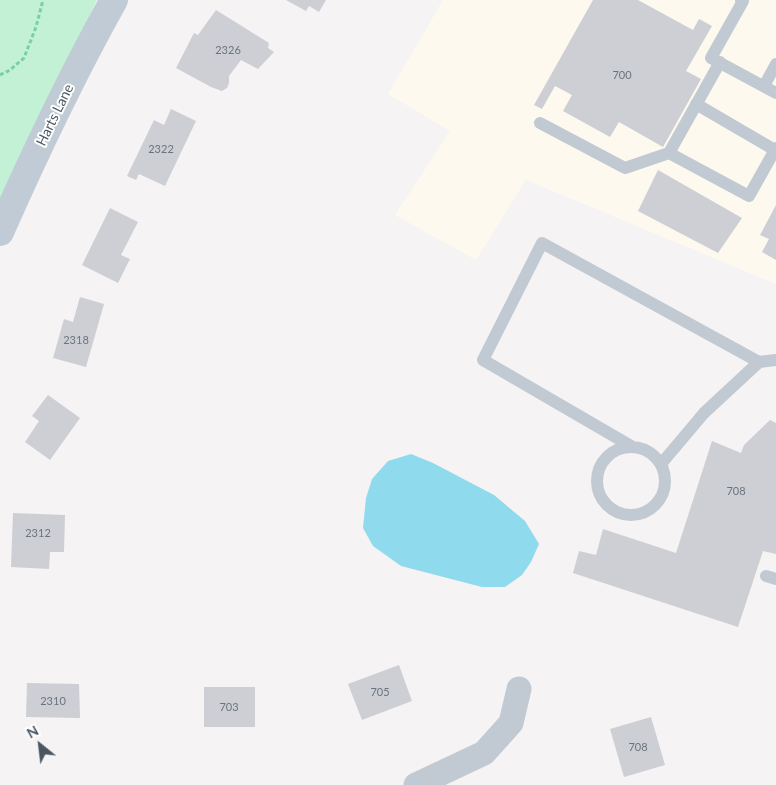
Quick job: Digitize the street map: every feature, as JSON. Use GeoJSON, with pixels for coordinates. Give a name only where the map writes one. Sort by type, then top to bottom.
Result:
{"type":"FeatureCollection","features":[{"type":"Feature","properties":{"kind":"street","name":"Harts Lane"},"geometry":{"type":"LineString","coordinates":[[0,232],[63,98],[114,0]]}},
{"type":"Feature","properties":{"kind":"street"},"geometry":{"type":"LineString","coordinates":[[416,785],[484,752],[511,723],[519,689]]}},
{"type":"Feature","properties":{"kind":"lane"},"geometry":{"type":"LineString","coordinates":[[742,0],[711,58],[776,93]]}},
{"type":"Feature","properties":{"kind":"lane"},"geometry":{"type":"LineString","coordinates":[[540,123],[625,168],[669,153],[720,62]]}},
{"type":"Feature","properties":{"kind":"lane"},"geometry":{"type":"LineString","coordinates":[[764,86],[776,64]]}},
{"type":"Feature","properties":{"kind":"lane"},"geometry":{"type":"LineString","coordinates":[[669,153],[748,196],[776,149],[696,104]]}},
{"type":"Feature","properties":{"kind":"lane"},"geometry":{"type":"LineString","coordinates":[[632,446],[614,450],[601,463],[596,480],[600,498],[612,511],[630,516],[648,511],[661,498],[666,481],[661,464],[649,451],[632,446],[483,360],[542,243],[759,362],[776,360]]}},
{"type":"Feature","properties":{"kind":"lane"},"geometry":{"type":"LineString","coordinates":[[661,464],[704,413],[759,362]]}},
{"type":"Feature","properties":{"kind":"path"},"geometry":{"type":"LineString","coordinates":[[0,76],[24,58],[43,0]]}},
{"type":"Feature","properties":{"kind":"shaded area"},"geometry":{"type":"Polygon","coordinates":[[[443,0],[776,0],[776,284],[526,180],[476,260],[395,215],[450,131],[388,94],[443,0]]]}},
{"type":"Feature","properties":{"kind":"green space"},"geometry":{"type":"Polygon","coordinates":[[[0,0],[97,0],[0,206],[0,0]]]}},
{"type":"Feature","properties":{"kind":"water"},"geometry":{"type":"Polygon","coordinates":[[[411,454],[433,463],[494,495],[525,521],[539,544],[531,562],[522,575],[505,587],[482,587],[401,566],[373,546],[363,528],[366,498],[372,479],[388,461],[411,454]]]}},
{"type":"Feature","properties":{"kind":"building"},"geometry":{"type":"Polygon","coordinates":[[[286,0],[326,0],[319,12],[309,6],[306,11],[286,0]]]}},
{"type":"Feature","properties":{"kind":"building"},"geometry":{"type":"Polygon","coordinates":[[[593,0],[638,0],[693,30],[699,19],[712,26],[686,71],[701,79],[663,147],[619,122],[610,137],[563,111],[572,95],[555,86],[542,109],[534,105],[593,0]]]}},
{"type":"Feature","properties":{"kind":"building"},"geometry":{"type":"Polygon","coordinates":[[[216,10],[269,43],[268,48],[274,52],[258,69],[241,60],[229,76],[227,88],[222,91],[176,68],[194,33],[198,35],[216,10]]]}},
{"type":"Feature","properties":{"kind":"building"},"geometry":{"type":"Polygon","coordinates":[[[171,109],[196,121],[165,186],[139,174],[136,180],[127,176],[154,120],[164,125],[171,109]]]}},
{"type":"Feature","properties":{"kind":"building"},"geometry":{"type":"Polygon","coordinates":[[[658,170],[742,218],[718,253],[638,211],[658,170]]]}},
{"type":"Feature","properties":{"kind":"building"},"geometry":{"type":"Polygon","coordinates":[[[776,205],[776,260],[762,252],[769,239],[760,235],[776,205]]]}},
{"type":"Feature","properties":{"kind":"building"},"geometry":{"type":"Polygon","coordinates":[[[110,208],[138,222],[121,255],[130,259],[118,283],[82,265],[110,208]]]}},
{"type":"Feature","properties":{"kind":"building"},"geometry":{"type":"Polygon","coordinates":[[[80,297],[104,304],[86,367],[53,358],[64,319],[73,322],[80,297]]]}},
{"type":"Feature","properties":{"kind":"building"},"geometry":{"type":"Polygon","coordinates":[[[48,395],[80,418],[50,460],[25,442],[39,421],[32,416],[48,395]]]}},
{"type":"Feature","properties":{"kind":"building"},"geometry":{"type":"Polygon","coordinates":[[[770,420],[776,423],[776,554],[763,551],[738,627],[573,573],[579,551],[596,555],[603,529],[676,553],[712,441],[741,453],[744,445],[770,420]]]}},
{"type":"Feature","properties":{"kind":"building"},"geometry":{"type":"Polygon","coordinates":[[[13,513],[65,515],[64,552],[50,552],[49,569],[11,567],[13,513]]]}},
{"type":"Feature","properties":{"kind":"building"},"geometry":{"type":"Polygon","coordinates":[[[399,665],[412,701],[362,720],[348,684],[399,665]]]}},
{"type":"Feature","properties":{"kind":"building"},"geometry":{"type":"Polygon","coordinates":[[[27,683],[79,684],[80,718],[26,717],[27,683]]]}},
{"type":"Feature","properties":{"kind":"building"},"geometry":{"type":"Polygon","coordinates":[[[204,687],[255,687],[255,727],[204,727],[204,687]]]}},
{"type":"Feature","properties":{"kind":"building"},"geometry":{"type":"Polygon","coordinates":[[[651,717],[665,765],[624,777],[610,729],[651,717]]]}}]}
